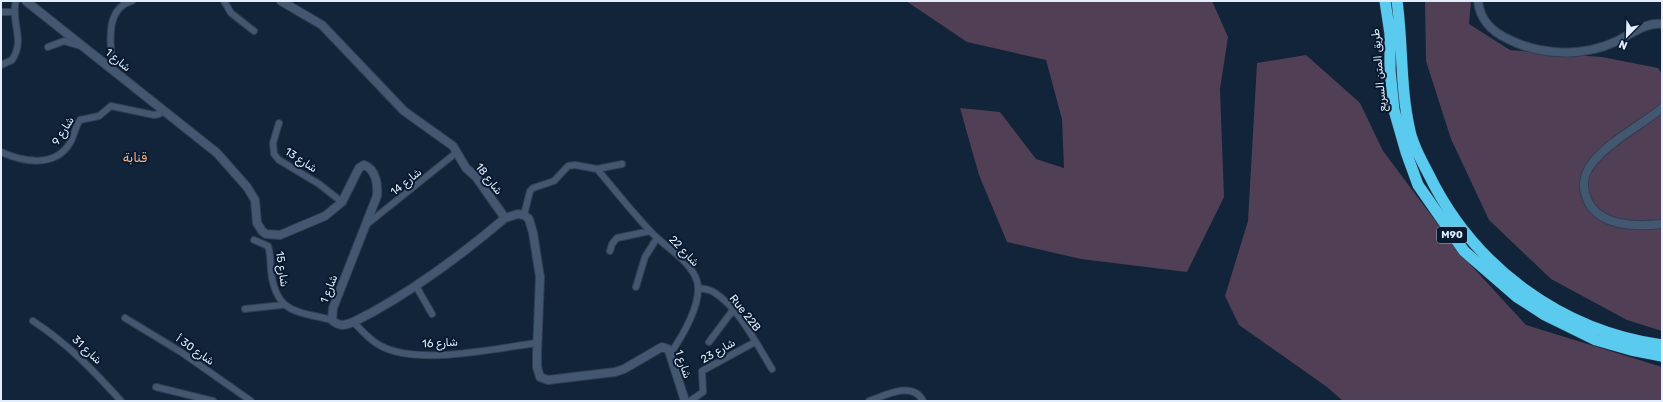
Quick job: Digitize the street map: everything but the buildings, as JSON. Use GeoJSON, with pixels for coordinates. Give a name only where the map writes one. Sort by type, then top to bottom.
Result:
{"type":"FeatureCollection","features":[{"type":"Feature","properties":{"kind":"highway","name":"طريق المتن السريع"},"geometry":{"type":"LineString","coordinates":[[1385,1],[1390,34],[1390,70],[1394,110],[1406,152],[1418,185],[1464,251],[1517,297],[1545,315],[1596,340],[1632,350],[1662,356]]}},
{"type":"Feature","properties":{"kind":"highway","name":"طريق المتن السريع"},"geometry":{"type":"LineString","coordinates":[[1397,1],[1400,23],[1402,84],[1410,131],[1421,160],[1440,199],[1476,248],[1500,270],[1527,291],[1559,311],[1622,337],[1662,345]]}},
{"type":"Feature","properties":{"kind":"street"},"geometry":{"type":"LineString","coordinates":[[1,65],[12,60],[17,50],[19,34],[15,12],[16,1]]}},
{"type":"Feature","properties":{"kind":"street","name":"شارع 1"},"geometry":{"type":"LineString","coordinates":[[26,1],[217,153],[247,187],[255,200],[257,223],[266,234],[280,235],[325,216],[342,202],[360,168],[364,165],[367,166],[373,174],[378,187],[374,207],[333,308],[332,320],[335,323],[341,325],[353,322],[416,286],[505,218],[518,214],[524,215],[531,224],[540,278],[537,343],[537,366],[540,377],[548,380],[615,372],[624,369],[662,347],[668,349],[685,401]]}},
{"type":"Feature","properties":{"kind":"street"},"geometry":{"type":"LineString","coordinates":[[113,70],[109,46],[111,29],[118,10],[126,3],[132,1]]}},
{"type":"Feature","properties":{"kind":"street"},"geometry":{"type":"LineString","coordinates":[[224,1],[231,12],[254,32]]}},
{"type":"Feature","properties":{"kind":"street","name":"شارع 18"},"geometry":{"type":"LineString","coordinates":[[281,1],[322,24],[404,111],[418,122],[449,141],[466,168],[476,177],[505,218]]}},
{"type":"Feature","properties":{"kind":"street"},"geometry":{"type":"LineString","coordinates":[[1478,1],[1481,16],[1492,30],[1519,45],[1540,50],[1573,52],[1593,50],[1616,42],[1650,25],[1662,24]]}},
{"type":"Feature","properties":{"kind":"street"},"geometry":{"type":"LineString","coordinates":[[1,12],[15,12]]}},
{"type":"Feature","properties":{"kind":"street"},"geometry":{"type":"LineString","coordinates":[[48,47],[64,42],[84,47]]}},
{"type":"Feature","properties":{"kind":"street","name":"شارع 9"},"geometry":{"type":"LineString","coordinates":[[1,152],[25,160],[52,159],[64,150],[70,143],[80,120],[99,116],[108,108],[116,107],[154,114],[159,114],[164,111]]}},
{"type":"Feature","properties":{"kind":"street"},"geometry":{"type":"LineString","coordinates":[[1662,108],[1598,157],[1586,171],[1583,182],[1586,198],[1591,207],[1606,220],[1624,224],[1662,224]]}},
{"type":"Feature","properties":{"kind":"street","name":"شارع 13"},"geometry":{"type":"LineString","coordinates":[[279,123],[272,142],[274,154],[280,160],[319,184],[342,202]]}},
{"type":"Feature","properties":{"kind":"street","name":"شارع 14"},"geometry":{"type":"LineString","coordinates":[[366,226],[457,152]]}},
{"type":"Feature","properties":{"kind":"street"},"geometry":{"type":"LineString","coordinates":[[524,215],[530,191],[533,188],[554,181],[568,166],[576,165],[597,169],[622,164]]}},
{"type":"Feature","properties":{"kind":"street","name":"شارع 22"},"geometry":{"type":"LineString","coordinates":[[597,169],[650,231],[690,268],[697,280],[698,288]]}},
{"type":"Feature","properties":{"kind":"street"},"geometry":{"type":"LineString","coordinates":[[610,251],[612,244],[617,238],[650,231]]}},
{"type":"Feature","properties":{"kind":"street"},"geometry":{"type":"LineString","coordinates":[[636,287],[645,257],[657,238]]}},
{"type":"Feature","properties":{"kind":"street","name":"شارع 15"},"geometry":{"type":"LineString","coordinates":[[254,240],[268,246],[274,288],[282,305]]}},
{"type":"Feature","properties":{"kind":"street"},"geometry":{"type":"LineString","coordinates":[[416,286],[432,314]]}},
{"type":"Feature","properties":{"kind":"street"},"geometry":{"type":"LineString","coordinates":[[670,354],[688,327],[698,288]]}},
{"type":"Feature","properties":{"kind":"street","name":"Rue 22B"},"geometry":{"type":"LineString","coordinates":[[698,288],[710,290],[716,293],[733,310],[772,369]]}},
{"type":"Feature","properties":{"kind":"street"},"geometry":{"type":"LineString","coordinates":[[245,309],[282,305],[332,320]]}},
{"type":"Feature","properties":{"kind":"street"},"geometry":{"type":"LineString","coordinates":[[709,342],[733,310]]}},
{"type":"Feature","properties":{"kind":"street","name":"شارع 30 أ"},"geometry":{"type":"LineString","coordinates":[[125,318],[181,352],[251,401]]}},
{"type":"Feature","properties":{"kind":"street","name":"شارع 31"},"geometry":{"type":"LineString","coordinates":[[33,321],[58,338],[85,361],[121,401]]}},
{"type":"Feature","properties":{"kind":"street","name":"شارع 16"},"geometry":{"type":"LineString","coordinates":[[353,322],[380,346],[388,350],[410,354],[451,353],[537,343]]}},
{"type":"Feature","properties":{"kind":"street","name":"شارع 23"},"geometry":{"type":"LineString","coordinates":[[690,401],[703,392],[702,374],[706,368],[754,342]]}},
{"type":"Feature","properties":{"kind":"street"},"geometry":{"type":"LineString","coordinates":[[156,387],[179,394],[213,401]]}},
{"type":"Feature","properties":{"kind":"street"},"geometry":{"type":"LineString","coordinates":[[869,401],[876,400],[900,390],[906,390],[920,395],[923,401]]}},
{"type":"Feature","properties":{"kind":"shaded area"},"geometry":{"type":"Polygon","coordinates":[[[906,1],[1212,1],[1228,37],[1220,89],[1224,197],[1187,272],[1081,259],[1007,242],[979,175],[960,108],[1000,112],[1036,159],[1064,168],[1062,119],[1046,60],[967,42],[906,1]]]}},
{"type":"Feature","properties":{"kind":"shaded area"},"geometry":{"type":"Polygon","coordinates":[[[1425,1],[1471,1],[1469,24],[1510,50],[1602,57],[1658,68],[1662,74],[1662,331],[1627,320],[1551,279],[1489,220],[1451,139],[1426,61],[1425,1]]]}},
{"type":"Feature","properties":{"kind":"shaded area"},"geometry":{"type":"Polygon","coordinates":[[[1306,55],[1360,103],[1383,151],[1458,251],[1526,325],[1662,367],[1662,401],[1343,401],[1327,387],[1239,325],[1225,296],[1248,221],[1257,63],[1306,55]]]}},
{"type":"Feature","properties":{"kind":"district","name":"قنابة"},"geometry":{"type":"Point","coordinates":[135,157]}}]}
